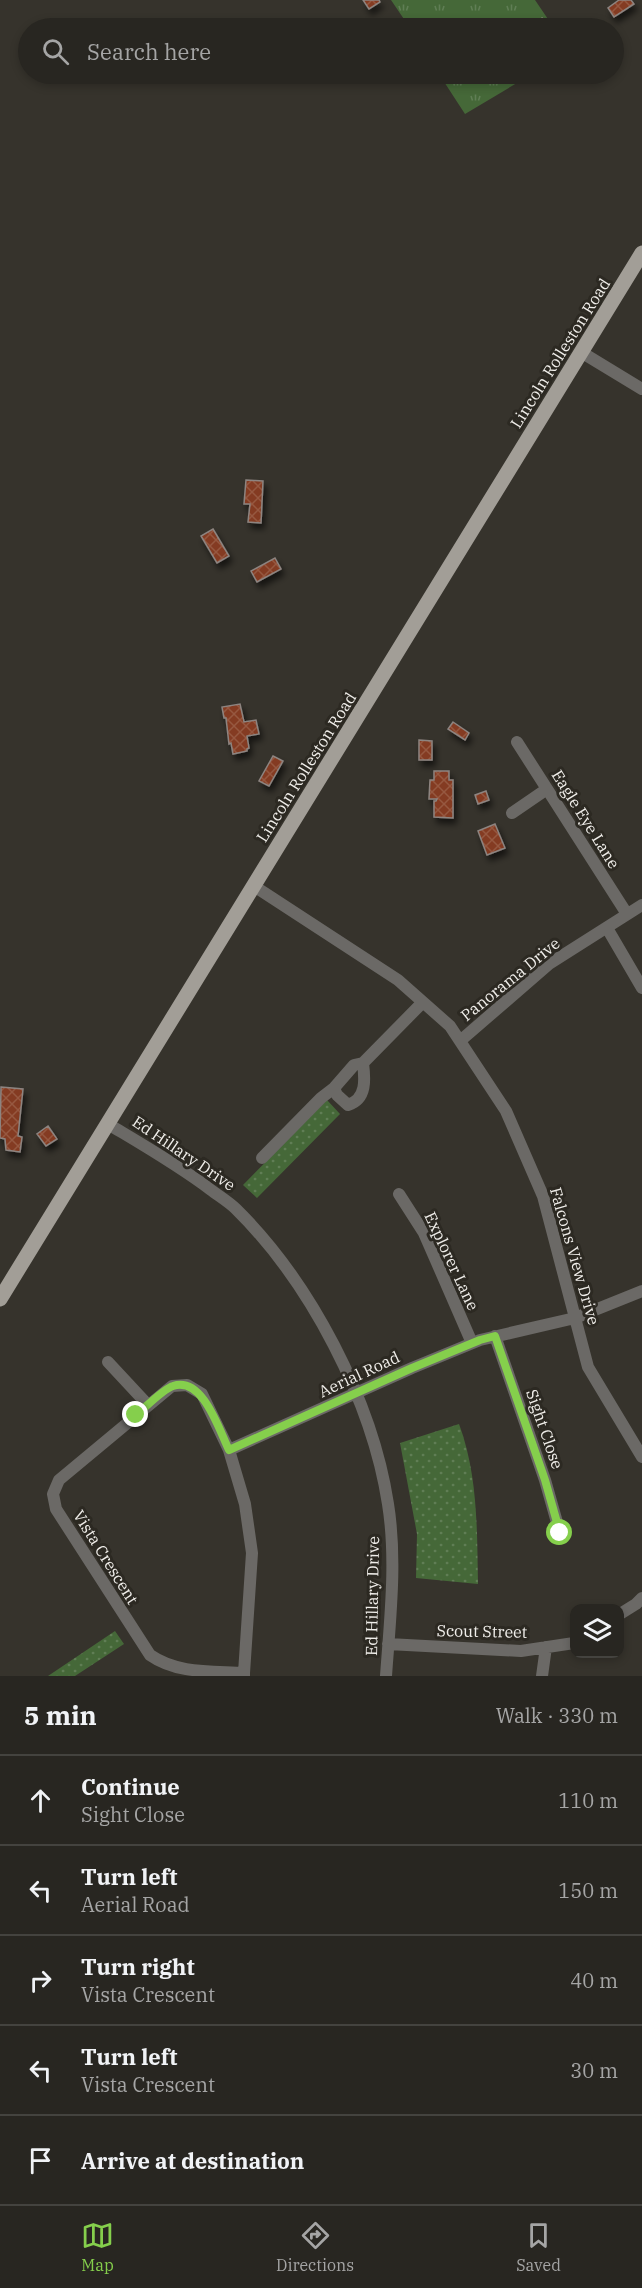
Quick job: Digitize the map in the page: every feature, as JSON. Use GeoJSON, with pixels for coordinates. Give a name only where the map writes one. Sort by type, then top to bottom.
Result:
{"type":"FeatureCollection","features":[{"type":"Feature","properties":{"kind":"main road","name":"Lincoln Rolleston Road"},"geometry":{"type":"LineString","coordinates":[[0,1299],[642,253]]}},
{"type":"Feature","properties":{"kind":"street"},"geometry":{"type":"LineString","coordinates":[[581,352],[642,389]]}},
{"type":"Feature","properties":{"kind":"street","name":"Eagle Eye Lane"},"geometry":{"type":"LineString","coordinates":[[517,742],[627,914]]}},
{"type":"Feature","properties":{"kind":"street"},"geometry":{"type":"LineString","coordinates":[[512,813],[547,789]]}},
{"type":"Feature","properties":{"kind":"street","name":"Falcons View Drive"},"geometry":{"type":"LineString","coordinates":[[254,886],[398,980],[450,1026],[506,1111],[543,1196],[588,1367],[642,1457]]}},
{"type":"Feature","properties":{"kind":"street","name":"Panorama Drive"},"geometry":{"type":"LineString","coordinates":[[460,1041],[549,964],[642,905]]}},
{"type":"Feature","properties":{"kind":"street"},"geometry":{"type":"LineString","coordinates":[[607,928],[642,988]]}},
{"type":"Feature","properties":{"kind":"street"},"geometry":{"type":"LineString","coordinates":[[262,1158],[321,1098],[334,1088],[354,1065],[363,1063],[423,1002]]}},
{"type":"Feature","properties":{"kind":"street"},"geometry":{"type":"LineString","coordinates":[[334,1088],[337,1095],[348,1105],[354,1103],[364,1091],[363,1063]]}},
{"type":"Feature","properties":{"kind":"street","name":"Ed Hillary Drive"},"geometry":{"type":"LineString","coordinates":[[108,1124],[186,1172],[236,1208],[292,1273],[328,1332],[356,1395],[380,1466],[388,1504],[392,1598],[386,1676]]}},
{"type":"Feature","properties":{"kind":"street","name":"Explorer Lane"},"geometry":{"type":"LineString","coordinates":[[399,1194],[424,1233],[472,1343]]}},
{"type":"Feature","properties":{"kind":"street","name":"Aerial Road"},"geometry":{"type":"LineString","coordinates":[[229,1450],[472,1343],[575,1318],[642,1291]]}},
{"type":"Feature","properties":{"kind":"street","name":"Sight Close"},"geometry":{"type":"LineString","coordinates":[[495,1336],[545,1480],[560,1533]]}},
{"type":"Feature","properties":{"kind":"street"},"geometry":{"type":"LineString","coordinates":[[108,1362],[148,1405]]}},
{"type":"Feature","properties":{"kind":"street","name":"Vista Crescent"},"geometry":{"type":"LineString","coordinates":[[187,1385],[202,1394],[229,1450],[245,1503],[252,1554],[244,1675],[176,1668],[162,1664],[150,1655],[56,1509],[53,1494],[59,1480],[172,1386],[187,1385]]}},
{"type":"Feature","properties":{"kind":"street"},"geometry":{"type":"LineString","coordinates":[[624,1612],[642,1598]]}},
{"type":"Feature","properties":{"kind":"street","name":"Scout Street"},"geometry":{"type":"LineString","coordinates":[[388,1644],[521,1651],[570,1644]]}},
{"type":"Feature","properties":{"kind":"street"},"geometry":{"type":"LineString","coordinates":[[542,1676],[546,1647]]}},
{"type":"Feature","properties":{"kind":"green space"},"geometry":{"type":"Polygon","coordinates":[[[391,0],[535,0],[547,18],[403,18],[391,0]]]}},
{"type":"Feature","properties":{"kind":"green space"},"geometry":{"type":"Polygon","coordinates":[[[446,84],[515,84],[465,114],[446,84]]]}},
{"type":"Feature","properties":{"kind":"green space"},"geometry":{"type":"Polygon","coordinates":[[[327,1100],[340,1114],[257,1198],[243,1185],[327,1100]]]}},
{"type":"Feature","properties":{"kind":"green space"},"geometry":{"type":"Polygon","coordinates":[[[459,1424],[473,1483],[477,1523],[478,1584],[416,1578],[417,1534],[400,1443],[459,1424]]]}},
{"type":"Feature","properties":{"kind":"green space"},"geometry":{"type":"Polygon","coordinates":[[[115,1631],[124,1644],[75,1676],[48,1676],[115,1631]]]}},
{"type":"Feature","properties":{"kind":"building"},"geometry":{"type":"Polygon","coordinates":[[[363,0],[379,0],[380,2],[369,9],[363,0]]]}},
{"type":"Feature","properties":{"kind":"building"},"geometry":{"type":"Polygon","coordinates":[[[619,0],[631,0],[634,4],[614,17],[608,8],[619,0]]]}},
{"type":"Feature","properties":{"kind":"building"},"geometry":{"type":"Polygon","coordinates":[[[246,480],[263,481],[261,523],[248,522],[250,504],[244,504],[246,480]]]}},
{"type":"Feature","properties":{"kind":"building"},"geometry":{"type":"Polygon","coordinates":[[[213,529],[229,556],[217,563],[201,536],[213,529]]]}},
{"type":"Feature","properties":{"kind":"building"},"geometry":{"type":"Polygon","coordinates":[[[275,558],[281,569],[257,582],[251,571],[275,558]]]}},
{"type":"Feature","properties":{"kind":"building"},"geometry":{"type":"Polygon","coordinates":[[[240,704],[244,722],[256,720],[259,734],[247,736],[249,748],[247,751],[233,754],[222,707],[240,704]]]}},
{"type":"Feature","properties":{"kind":"building"},"geometry":{"type":"Polygon","coordinates":[[[453,722],[469,733],[465,740],[448,729],[453,722]]]}},
{"type":"Feature","properties":{"kind":"building"},"geometry":{"type":"Polygon","coordinates":[[[419,740],[432,741],[432,760],[419,760],[419,740]]]}},
{"type":"Feature","properties":{"kind":"building"},"geometry":{"type":"Polygon","coordinates":[[[273,756],[283,761],[269,786],[259,781],[273,756]]]}},
{"type":"Feature","properties":{"kind":"building"},"geometry":{"type":"Polygon","coordinates":[[[434,771],[449,771],[449,780],[453,780],[453,818],[434,817],[434,801],[437,799],[429,799],[430,780],[434,780],[434,771]]]}},
{"type":"Feature","properties":{"kind":"building"},"geometry":{"type":"Polygon","coordinates":[[[486,791],[489,800],[478,804],[475,795],[486,791]]]}},
{"type":"Feature","properties":{"kind":"building"},"geometry":{"type":"Polygon","coordinates":[[[495,824],[505,848],[487,855],[478,831],[495,824]]]}},
{"type":"Feature","properties":{"kind":"building"},"geometry":{"type":"Polygon","coordinates":[[[1,1087],[23,1089],[18,1136],[22,1137],[20,1152],[6,1150],[5,1139],[0,1138],[1,1087]]]}},
{"type":"Feature","properties":{"kind":"building"},"geometry":{"type":"Polygon","coordinates":[[[48,1126],[57,1139],[46,1146],[37,1134],[48,1126]]]}},
{"type":"Feature","properties":{"kind":"route"},"geometry":{"type":"LineString","coordinates":[[136,1415],[172,1386],[187,1385],[202,1394],[229,1450],[412,1368],[495,1336],[545,1480],[560,1533]]}}]}
